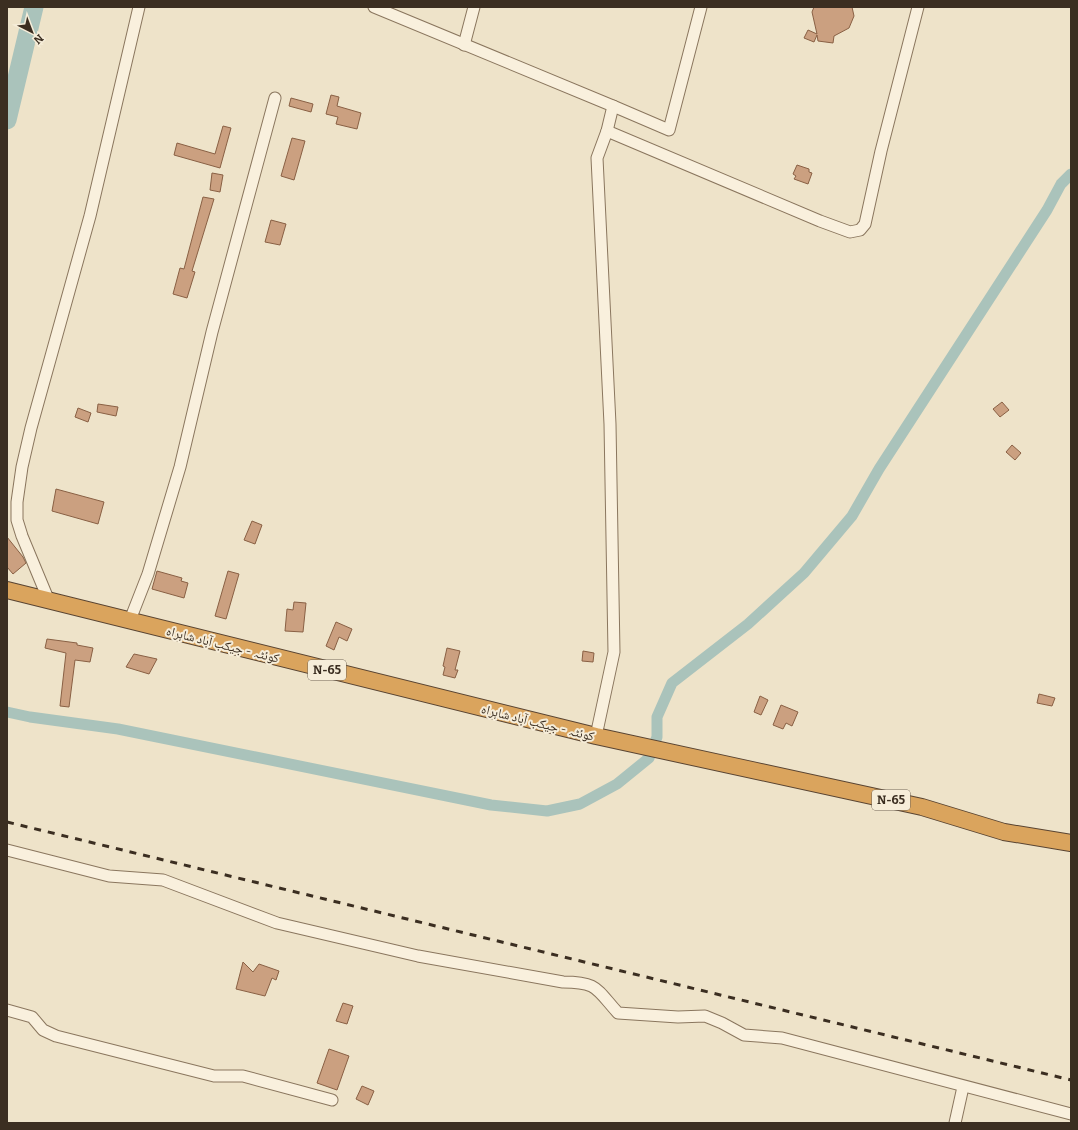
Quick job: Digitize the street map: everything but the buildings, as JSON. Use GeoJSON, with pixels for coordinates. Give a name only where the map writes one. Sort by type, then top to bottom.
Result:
{"type":"FeatureCollection","features":[{"type":"Feature","properties":{"kind":"highway","name":"کوئٹہ - جیکب آباد شاہراہ"},"geometry":{"type":"LineString","coordinates":[[7,590],[596,736],[922,807],[1004,832],[1071,843]]}},
{"type":"Feature","properties":{"kind":"street"},"geometry":{"type":"LineString","coordinates":[[49,601],[20,531],[17,520],[18,495],[22,467],[90,216],[138,7]]}},
{"type":"Feature","properties":{"kind":"street"},"geometry":{"type":"LineString","coordinates":[[374,7],[669,130],[701,7]]}},
{"type":"Feature","properties":{"kind":"street"},"geometry":{"type":"LineString","coordinates":[[464,44],[474,7]]}},
{"type":"Feature","properties":{"kind":"street"},"geometry":{"type":"LineString","coordinates":[[607,131],[820,221],[850,232],[860,230],[866,224],[881,151],[918,7]]}},
{"type":"Feature","properties":{"kind":"street"},"geometry":{"type":"LineString","coordinates":[[130,620],[148,574],[180,467],[212,332],[275,98]]}},
{"type":"Feature","properties":{"kind":"street"},"geometry":{"type":"LineString","coordinates":[[596,736],[614,652],[610,424],[597,158],[607,131],[613,106]]}},
{"type":"Feature","properties":{"kind":"street"},"geometry":{"type":"LineString","coordinates":[[7,850],[109,876],[164,880],[277,923],[396,951],[563,982],[583,982],[600,990],[618,1012],[678,1017],[705,1016],[722,1022],[744,1035],[782,1038],[963,1087],[1071,1114]]}},
{"type":"Feature","properties":{"kind":"street"},"geometry":{"type":"LineString","coordinates":[[7,1010],[32,1018],[43,1030],[56,1036],[214,1076],[243,1076],[332,1100]]}},
{"type":"Feature","properties":{"kind":"street"},"geometry":{"type":"LineString","coordinates":[[955,1123],[963,1087]]}},
{"type":"Feature","properties":{"kind":"waterway"},"geometry":{"type":"LineString","coordinates":[[7,120],[34,7]]}},
{"type":"Feature","properties":{"kind":"waterway"},"geometry":{"type":"LineString","coordinates":[[7,712],[30,717],[118,729],[491,805],[547,811],[580,804],[617,784],[649,758],[657,737],[657,717],[672,683],[748,624],[804,573],[852,516],[879,469],[1047,210],[1061,184],[1071,174]]}},
{"type":"Feature","properties":{"kind":"railway"},"geometry":{"type":"LineString","coordinates":[[7,822],[1071,1080]]}}]}
